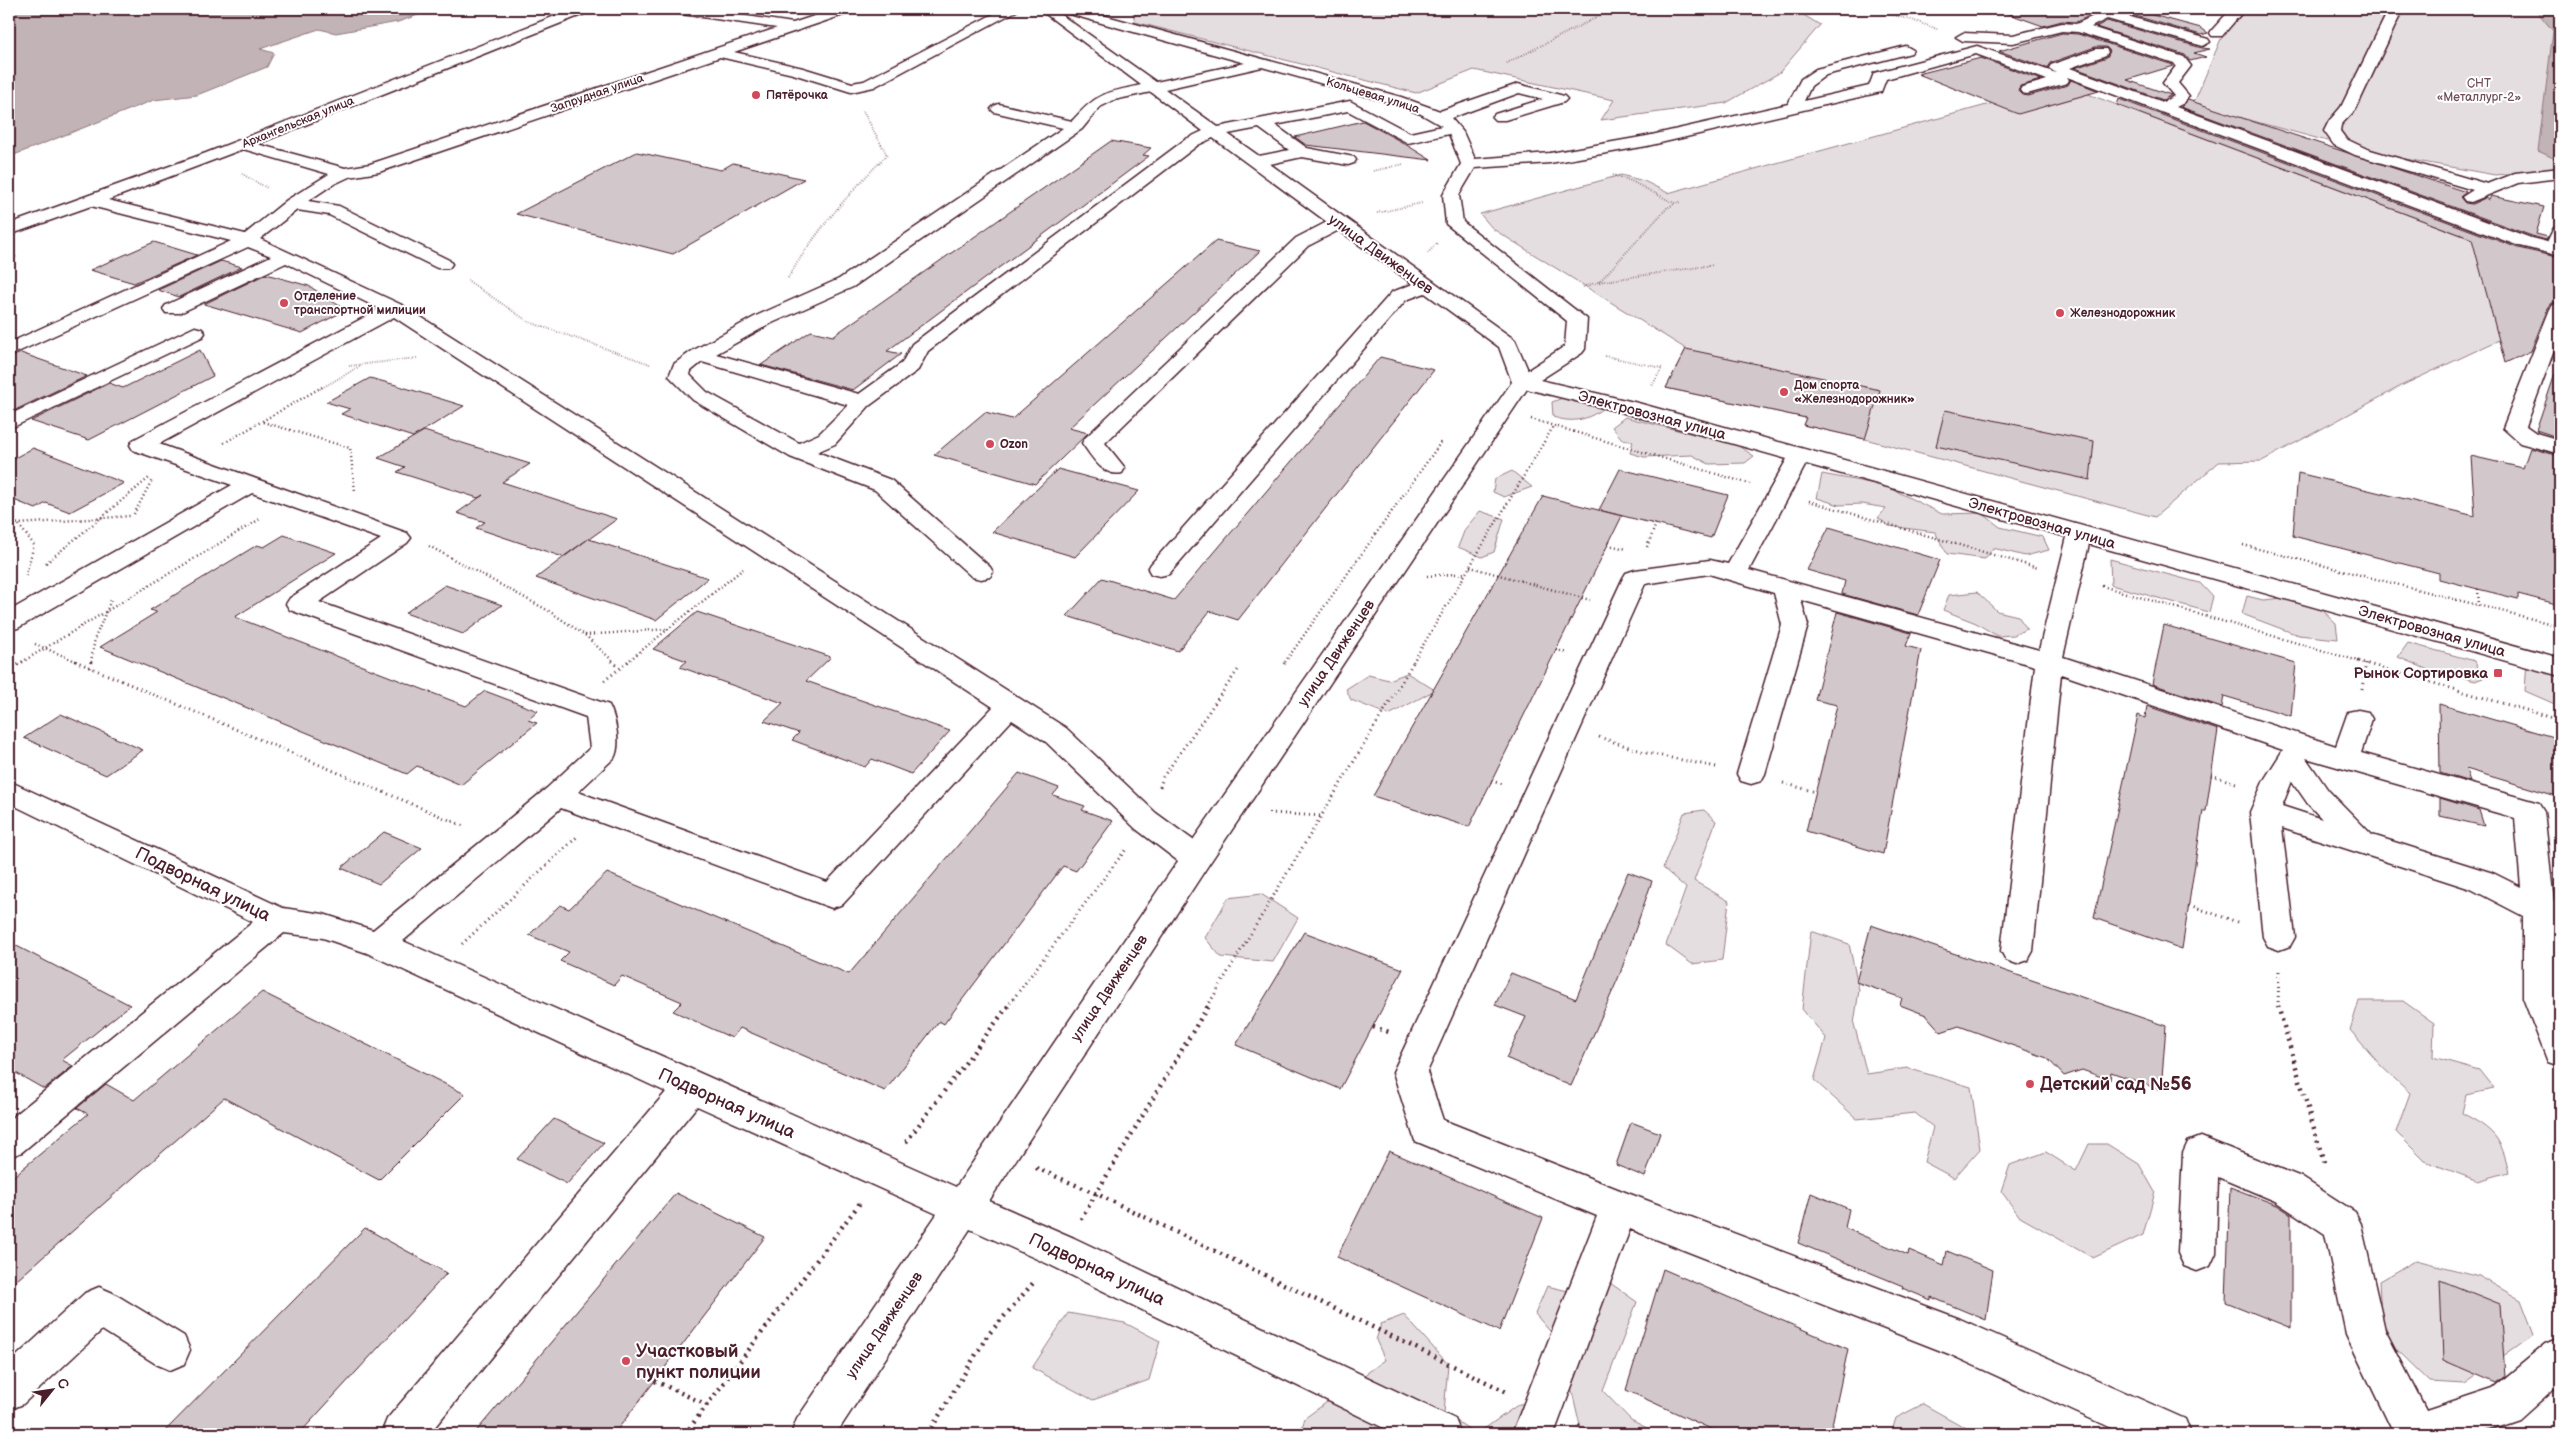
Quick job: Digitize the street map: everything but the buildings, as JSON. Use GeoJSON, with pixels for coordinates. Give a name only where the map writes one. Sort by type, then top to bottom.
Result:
{"type":"FeatureCollection","features":[{"type":"Feature","properties":{"kind":"street","name":"Архангельская улица"},"geometry":{"type":"LineString","coordinates":[[9,230],[212,156],[584,9]]}},
{"type":"Feature","properties":{"kind":"street"},"geometry":{"type":"LineString","coordinates":[[675,9],[793,27]]}},
{"type":"Feature","properties":{"kind":"street","name":"Запрудная улица"},"geometry":{"type":"LineString","coordinates":[[345,173],[373,169],[847,9]]}},
{"type":"Feature","properties":{"kind":"street"},"geometry":{"type":"LineString","coordinates":[[718,52],[798,71],[851,88],[868,84],[1013,9]]}},
{"type":"Feature","properties":{"kind":"street","name":"улица Движенцев"},"geometry":{"type":"LineString","coordinates":[[812,1434],[1228,811],[1522,382],[1508,344],[1338,223],[1045,9]]}},
{"type":"Feature","properties":{"kind":"street","name":"Кольцевая улица"},"geometry":{"type":"LineString","coordinates":[[1067,9],[1396,100],[1419,108],[1453,128]]}},
{"type":"Feature","properties":{"kind":"street"},"geometry":{"type":"LineString","coordinates":[[2078,28],[2106,14],[2122,9]]}},
{"type":"Feature","properties":{"kind":"street"},"geometry":{"type":"LineString","coordinates":[[2217,33],[2238,9]]}},
{"type":"Feature","properties":{"kind":"street"},"geometry":{"type":"LineString","coordinates":[[2396,9],[2348,109],[2334,124],[2332,131],[2340,142],[2361,152],[2487,189]]}},
{"type":"Feature","properties":{"kind":"street"},"geometry":{"type":"LineString","coordinates":[[2106,14],[2203,42]]}},
{"type":"Feature","properties":{"kind":"street"},"geometry":{"type":"LineString","coordinates":[[1946,39],[1961,37],[2013,39],[2062,27],[2078,28],[2179,60],[2184,66],[2170,83],[2182,96],[2179,100],[2163,108]]}},
{"type":"Feature","properties":{"kind":"street"},"geometry":{"type":"LineString","coordinates":[[1794,108],[1804,82],[1820,72],[1917,47]]}},
{"type":"Feature","properties":{"kind":"street"},"geometry":{"type":"LineString","coordinates":[[1469,164],[1550,158],[1698,130],[1876,89],[1879,76],[1977,50],[2062,80],[2027,90]]}},
{"type":"Feature","properties":{"kind":"street"},"geometry":{"type":"LineString","coordinates":[[2101,52],[2056,68],[2525,242],[2553,249],[2560,232]]}},
{"type":"Feature","properties":{"kind":"street"},"geometry":{"type":"LineString","coordinates":[[981,572],[884,485],[798,452],[700,396],[679,376],[681,368],[699,355],[765,319],[846,283],[1076,126],[1095,104],[1109,97],[1263,63]]}},
{"type":"Feature","properties":{"kind":"street"},"geometry":{"type":"LineString","coordinates":[[1436,117],[1455,113],[1518,88],[1559,99],[1500,118]]}},
{"type":"Feature","properties":{"kind":"street"},"geometry":{"type":"LineString","coordinates":[[798,452],[827,439],[862,402],[911,366],[919,348],[1155,167],[1192,142],[1214,132],[1350,106],[1408,138],[1453,128],[1469,164]]}},
{"type":"Feature","properties":{"kind":"street"},"geometry":{"type":"LineString","coordinates":[[999,109],[1076,126]]}},
{"type":"Feature","properties":{"kind":"street"},"geometry":{"type":"LineString","coordinates":[[1262,123],[1302,152]]}},
{"type":"Feature","properties":{"kind":"street"},"geometry":{"type":"LineString","coordinates":[[242,144],[345,173]]}},
{"type":"Feature","properties":{"kind":"street"},"geometry":{"type":"LineString","coordinates":[[1255,162],[1302,152],[1348,160]]}},
{"type":"Feature","properties":{"kind":"street"},"geometry":{"type":"LineString","coordinates":[[1469,164],[1451,196],[1455,224],[1548,295],[1576,319],[1575,349],[1522,382]]}},
{"type":"Feature","properties":{"kind":"street"},"geometry":{"type":"LineString","coordinates":[[9,350],[248,240],[293,204],[326,181],[345,173]]}},
{"type":"Feature","properties":{"kind":"street"},"geometry":{"type":"LineString","coordinates":[[2444,212],[2487,189],[2515,178],[2560,173]]}},
{"type":"Feature","properties":{"kind":"street"},"geometry":{"type":"LineString","coordinates":[[89,200],[248,240],[286,256],[395,309],[1056,735],[1146,821],[1196,859]]}},
{"type":"Feature","properties":{"kind":"street"},"geometry":{"type":"LineString","coordinates":[[293,204],[333,210],[444,264]]}},
{"type":"Feature","properties":{"kind":"street"},"geometry":{"type":"LineString","coordinates":[[1114,468],[1094,443],[1302,242],[1338,223]]}},
{"type":"Feature","properties":{"kind":"street"},"geometry":{"type":"LineString","coordinates":[[173,308],[286,256]]}},
{"type":"Feature","properties":{"kind":"street"},"geometry":{"type":"LineString","coordinates":[[1160,569],[1399,296],[1417,279]]}},
{"type":"Feature","properties":{"kind":"street"},"geometry":{"type":"LineString","coordinates":[[395,309],[141,445],[399,538]]}},
{"type":"Feature","properties":{"kind":"street"},"geometry":{"type":"LineString","coordinates":[[2560,309],[2514,428],[2528,438],[2560,447]]}},
{"type":"Feature","properties":{"kind":"street"},"geometry":{"type":"LineString","coordinates":[[9,423],[195,333]]}},
{"type":"Feature","properties":{"kind":"street"},"geometry":{"type":"LineString","coordinates":[[699,355],[862,402]]}},
{"type":"Feature","properties":{"kind":"street","name":"Электровозная улица"},"geometry":{"type":"LineString","coordinates":[[1522,382],[1630,408],[2560,668]]}},
{"type":"Feature","properties":{"kind":"street"},"geometry":{"type":"LineString","coordinates":[[1735,574],[1800,455]]}},
{"type":"Feature","properties":{"kind":"street"},"geometry":{"type":"LineString","coordinates":[[9,622],[251,484]]}},
{"type":"Feature","properties":{"kind":"street"},"geometry":{"type":"LineString","coordinates":[[2017,951],[2049,661],[2080,533]]}},
{"type":"Feature","properties":{"kind":"street"},"geometry":{"type":"LineString","coordinates":[[378,944],[557,795],[604,751],[599,712],[299,604],[399,538]]}},
{"type":"Feature","properties":{"kind":"street"},"geometry":{"type":"LineString","coordinates":[[2170,1434],[1960,1339],[1619,1207],[1428,1130],[1410,1072],[1635,578],[1710,567],[2049,661],[2296,752],[2346,758],[2529,811],[2550,914],[2540,998],[2560,1052]]}},
{"type":"Feature","properties":{"kind":"street"},"geometry":{"type":"LineString","coordinates":[[1751,774],[1795,625],[1785,587]]}},
{"type":"Feature","properties":{"kind":"street"},"geometry":{"type":"LineString","coordinates":[[557,795],[832,896],[1010,705]]}},
{"type":"Feature","properties":{"kind":"street"},"geometry":{"type":"LineString","coordinates":[[2346,758],[2358,719]]}},
{"type":"Feature","properties":{"kind":"street"},"geometry":{"type":"LineString","coordinates":[[2279,936],[2265,812],[2278,780],[2296,752]]}},
{"type":"Feature","properties":{"kind":"street"},"geometry":{"type":"LineString","coordinates":[[2296,752],[2318,796],[2363,843]]}},
{"type":"Feature","properties":{"kind":"street","name":"Подворная улица"},"geometry":{"type":"LineString","coordinates":[[9,791],[278,920],[323,926],[378,944],[883,1173],[1061,1251],[1440,1434]]}},
{"type":"Feature","properties":{"kind":"street"},"geometry":{"type":"LineString","coordinates":[[2265,812],[2482,881],[2550,914]]}},
{"type":"Feature","properties":{"kind":"street"},"geometry":{"type":"LineString","coordinates":[[9,1141],[278,920]]}},
{"type":"Feature","properties":{"kind":"street"},"geometry":{"type":"LineString","coordinates":[[402,1434],[692,1087]]}},
{"type":"Feature","properties":{"kind":"street"},"geometry":{"type":"LineString","coordinates":[[2198,1253],[2201,1153],[2288,1190],[2342,1224],[2366,1334],[2417,1434],[2505,1405],[2560,1358]]}},
{"type":"Feature","properties":{"kind":"street"},"geometry":{"type":"LineString","coordinates":[[1538,1422],[1619,1207]]}},
{"type":"Feature","properties":{"kind":"street"},"geometry":{"type":"LineString","coordinates":[[9,1390],[99,1306],[170,1350]]}},
{"type":"Feature","properties":{"kind":"path"},"geometry":{"type":"LineString","coordinates":[[1507,63],[1613,9]]}},
{"type":"Feature","properties":{"kind":"path"},"geometry":{"type":"LineString","coordinates":[[1867,9],[1909,19],[1961,37]]}},
{"type":"Feature","properties":{"kind":"path"},"geometry":{"type":"LineString","coordinates":[[765,319],[805,246],[844,197],[887,155],[851,88]]}},
{"type":"Feature","properties":{"kind":"path"},"geometry":{"type":"LineString","coordinates":[[212,156],[293,204]]}},
{"type":"Feature","properties":{"kind":"path"},"geometry":{"type":"LineString","coordinates":[[1609,174],[1630,180],[1674,203]]}},
{"type":"Feature","properties":{"kind":"path"},"geometry":{"type":"LineString","coordinates":[[1338,223],[1451,196]]}},
{"type":"Feature","properties":{"kind":"path"},"geometry":{"type":"LineString","coordinates":[[1598,282],[1667,208],[1674,203],[1680,202]]}},
{"type":"Feature","properties":{"kind":"path"},"geometry":{"type":"LineString","coordinates":[[1417,279],[1455,224]]}},
{"type":"Feature","properties":{"kind":"path"},"geometry":{"type":"LineString","coordinates":[[444,264],[529,322],[645,364],[681,368]]}},
{"type":"Feature","properties":{"kind":"path"},"geometry":{"type":"LineString","coordinates":[[1548,295],[1598,282],[1712,265]]}},
{"type":"Feature","properties":{"kind":"path"},"geometry":{"type":"LineString","coordinates":[[289,366],[360,366],[422,358]]}},
{"type":"Feature","properties":{"kind":"path"},"geometry":{"type":"LineString","coordinates":[[39,568],[100,518],[182,460],[262,422],[360,366]]}},
{"type":"Feature","properties":{"kind":"path"},"geometry":{"type":"LineString","coordinates":[[1502,410],[1553,427],[2560,720]]}},
{"type":"Feature","properties":{"kind":"path"},"geometry":{"type":"LineString","coordinates":[[262,422],[350,448],[358,523]]}},
{"type":"Feature","properties":{"kind":"path"},"geometry":{"type":"LineString","coordinates":[[928,1434],[987,1336],[1061,1251],[1097,1194],[1553,427]]}},
{"type":"Feature","properties":{"kind":"path"},"geometry":{"type":"LineString","coordinates":[[1284,664],[1444,438]]}},
{"type":"Feature","properties":{"kind":"path"},"geometry":{"type":"LineString","coordinates":[[9,670],[293,499]]}},
{"type":"Feature","properties":{"kind":"path"},"geometry":{"type":"LineString","coordinates":[[9,522],[19,524],[142,515]]}},
{"type":"Feature","properties":{"kind":"path"},"geometry":{"type":"LineString","coordinates":[[19,524],[34,545],[24,581],[32,575]]}},
{"type":"Feature","properties":{"kind":"path"},"geometry":{"type":"LineString","coordinates":[[399,538],[436,548],[549,611],[585,635],[619,667]]}},
{"type":"Feature","properties":{"kind":"path"},"geometry":{"type":"LineString","coordinates":[[578,705],[619,667],[749,565]]}},
{"type":"Feature","properties":{"kind":"path"},"geometry":{"type":"LineString","coordinates":[[1470,567],[1621,609]]}},
{"type":"Feature","properties":{"kind":"path"},"geometry":{"type":"LineString","coordinates":[[2478,588],[2479,606]]}},
{"type":"Feature","properties":{"kind":"path"},"geometry":{"type":"LineString","coordinates":[[585,635],[667,629]]}},
{"type":"Feature","properties":{"kind":"path"},"geometry":{"type":"LineString","coordinates":[[27,641],[501,841]]}},
{"type":"Feature","properties":{"kind":"path"},"geometry":{"type":"LineString","coordinates":[[685,1434],[1146,821],[1163,777],[1240,667]]}},
{"type":"Feature","properties":{"kind":"path"},"geometry":{"type":"LineString","coordinates":[[1567,727],[1647,753],[1751,774],[1816,792]]}},
{"type":"Feature","properties":{"kind":"path"},"geometry":{"type":"LineString","coordinates":[[1228,811],[1322,816]]}},
{"type":"Feature","properties":{"kind":"path"},"geometry":{"type":"LineString","coordinates":[[434,970],[605,812]]}},
{"type":"Feature","properties":{"kind":"path"},"geometry":{"type":"LineString","coordinates":[[2189,905],[2279,936],[2278,1012],[2342,1224]]}},
{"type":"Feature","properties":{"kind":"path"},"geometry":{"type":"LineString","coordinates":[[999,1152],[1097,1194],[1538,1422],[1594,1434]]}},
{"type":"Feature","properties":{"kind":"path"},"geometry":{"type":"LineString","coordinates":[[655,1381],[707,1405]]}},
{"type":"Feature","properties":{"kind":"green space"},"geometry":{"type":"Polygon","coordinates":[[[1132,9],[1794,9],[1820,25],[1779,73],[1726,103],[1601,120],[1614,100],[1474,70],[1416,93],[1135,22],[1132,9]]]}},
{"type":"Feature","properties":{"kind":"green space","name":"СНТ «Металлург-2»"},"geometry":{"type":"Polygon","coordinates":[[[2247,9],[2560,9],[2560,169],[2495,175],[2372,153],[2193,105],[2223,34],[2247,9]]]}},
{"type":"Feature","properties":{"kind":"green space","name":"Железнодорожник"},"geometry":{"type":"Polygon","coordinates":[[[2088,94],[2506,252],[2499,340],[2403,385],[2262,461],[2219,462],[2155,517],[1865,439],[1803,425],[1806,418],[1666,388],[1686,349],[1493,229],[1480,214],[1621,175],[1644,181],[1668,193],[2019,96],[2046,106],[2088,94]]]}},
{"type":"Feature","properties":{"kind":"green space"},"geometry":{"type":"Polygon","coordinates":[[[1573,394],[1591,398],[1602,409],[1578,420],[1553,417],[1552,402],[1573,394]]]}},
{"type":"Feature","properties":{"kind":"green space"},"geometry":{"type":"Polygon","coordinates":[[[1625,417],[1737,445],[1754,456],[1745,463],[1709,464],[1692,455],[1644,457],[1630,453],[1633,441],[1622,439],[1612,427],[1625,417]]]}},
{"type":"Feature","properties":{"kind":"green space"},"geometry":{"type":"Polygon","coordinates":[[[1512,471],[1532,487],[1504,497],[1493,492],[1495,479],[1512,471]]]}},
{"type":"Feature","properties":{"kind":"green space"},"geometry":{"type":"Polygon","coordinates":[[[1822,474],[1886,486],[1942,514],[1982,513],[2000,527],[2043,537],[2049,550],[2025,556],[1993,548],[1985,559],[1947,554],[1935,532],[1889,526],[1878,518],[1886,508],[1862,504],[1839,505],[1817,498],[1822,474]]]}},
{"type":"Feature","properties":{"kind":"green space"},"geometry":{"type":"Polygon","coordinates":[[[1480,511],[1504,519],[1494,552],[1482,557],[1458,547],[1465,529],[1480,511]]]}},
{"type":"Feature","properties":{"kind":"green space"},"geometry":{"type":"Polygon","coordinates":[[[2110,559],[2200,583],[2213,597],[2209,612],[2111,585],[2110,559]]]}},
{"type":"Feature","properties":{"kind":"green space"},"geometry":{"type":"Polygon","coordinates":[[[1977,592],[1997,611],[2018,616],[2027,629],[2014,635],[1997,636],[1976,623],[1943,610],[1949,595],[1977,592]]]}},
{"type":"Feature","properties":{"kind":"green space"},"geometry":{"type":"Polygon","coordinates":[[[2247,596],[2263,600],[2292,597],[2313,601],[2336,623],[2338,639],[2298,635],[2242,614],[2247,596]]]}},
{"type":"Feature","properties":{"kind":"green space"},"geometry":{"type":"Polygon","coordinates":[[[2408,643],[2475,661],[2483,678],[2475,681],[2444,672],[2433,672],[2398,657],[2408,643]]]}},
{"type":"Feature","properties":{"kind":"green space"},"geometry":{"type":"Polygon","coordinates":[[[2527,659],[2560,668],[2560,710],[2557,705],[2525,691],[2527,659]]]}},
{"type":"Feature","properties":{"kind":"green space"},"geometry":{"type":"Polygon","coordinates":[[[1407,673],[1435,690],[1389,715],[1351,700],[1346,689],[1368,675],[1389,680],[1407,673]]]}},
{"type":"Feature","properties":{"kind":"green space"},"geometry":{"type":"Polygon","coordinates":[[[1704,810],[1716,821],[1694,881],[1729,901],[1722,960],[1692,964],[1666,945],[1686,888],[1663,868],[1684,813],[1704,810]]]}},
{"type":"Feature","properties":{"kind":"green space"},"geometry":{"type":"Polygon","coordinates":[[[1261,894],[1298,918],[1273,962],[1221,957],[1205,938],[1228,898],[1261,894]]]}},
{"type":"Feature","properties":{"kind":"green space"},"geometry":{"type":"Polygon","coordinates":[[[1811,931],[1849,944],[1859,990],[1854,1024],[1867,1074],[1907,1068],[1971,1087],[1980,1149],[1954,1178],[1924,1162],[1933,1127],[1915,1113],[1857,1119],[1814,1080],[1826,1038],[1802,1009],[1811,931]]]}},
{"type":"Feature","properties":{"kind":"green space"},"geometry":{"type":"Polygon","coordinates":[[[2359,1001],[2403,1001],[2434,1023],[2433,1057],[2479,1070],[2494,1089],[2466,1095],[2462,1113],[2482,1124],[2499,1142],[2509,1172],[2478,1181],[2425,1161],[2396,1132],[2410,1093],[2381,1066],[2350,1030],[2359,1001]]]}},
{"type":"Feature","properties":{"kind":"green space"},"geometry":{"type":"Polygon","coordinates":[[[2089,1144],[2107,1144],[2139,1164],[2155,1192],[2143,1235],[2093,1258],[2020,1217],[2001,1191],[2010,1165],[2046,1152],[2076,1171],[2089,1144]]]}},
{"type":"Feature","properties":{"kind":"green space"},"geometry":{"type":"Polygon","coordinates":[[[2416,1260],[2479,1276],[2521,1300],[2534,1334],[2464,1384],[2430,1382],[2382,1335],[2379,1281],[2416,1260]]]}},
{"type":"Feature","properties":{"kind":"green space"},"geometry":{"type":"Polygon","coordinates":[[[1603,1278],[1637,1302],[1603,1391],[1631,1420],[1659,1434],[1582,1434],[1561,1344],[1535,1314],[1547,1286],[1568,1291],[1603,1278]]]}},
{"type":"Feature","properties":{"kind":"green space"},"geometry":{"type":"Polygon","coordinates":[[[1068,1313],[1125,1323],[1160,1341],[1149,1380],[1093,1400],[1032,1368],[1068,1313]]]}},
{"type":"Feature","properties":{"kind":"green space"},"geometry":{"type":"Polygon","coordinates":[[[1404,1315],[1448,1364],[1444,1413],[1477,1434],[1300,1434],[1305,1418],[1385,1360],[1376,1340],[1381,1324],[1404,1315]]]}},
{"type":"Feature","properties":{"kind":"green space"},"geometry":{"type":"Polygon","coordinates":[[[1556,1402],[1551,1434],[1477,1434],[1519,1404],[1556,1402]]]}},
{"type":"Feature","properties":{"kind":"green space"},"geometry":{"type":"Polygon","coordinates":[[[1923,1404],[1966,1428],[1966,1434],[1891,1434],[1896,1418],[1923,1404]]]}},
{"type":"Feature","properties":{"kind":"shaded area"},"geometry":{"type":"Polygon","coordinates":[[[9,9],[435,9],[398,22],[336,33],[319,29],[260,49],[274,53],[267,67],[197,95],[154,100],[9,157],[9,9]]]}},
{"type":"Feature","properties":{"kind":"shaded area"},"geometry":{"type":"Polygon","coordinates":[[[2535,9],[2560,9],[2560,161],[2538,151],[2553,31],[2535,9]]]}},
{"type":"Feature","properties":{"kind":"place","name":"Пятёрочка"},"geometry":{"type":"Point","coordinates":[756,95]}},
{"type":"Feature","properties":{"kind":"place","name":"Отделение транспортной милиции"},"geometry":{"type":"Point","coordinates":[284,303]}},
{"type":"Feature","properties":{"kind":"place","name":"Железнодорожник"},"geometry":{"type":"Point","coordinates":[2060,313]}},
{"type":"Feature","properties":{"kind":"place","name":"Дом спорта «Железнодорожник»"},"geometry":{"type":"Point","coordinates":[1784,392]}},
{"type":"Feature","properties":{"kind":"place","name":"Ozon"},"geometry":{"type":"Point","coordinates":[990,444]}},
{"type":"Feature","properties":{"kind":"place","name":"Рынок Сортировка"},"geometry":{"type":"Point","coordinates":[2498,673]}},
{"type":"Feature","properties":{"kind":"place","name":"Детский сад №56"},"geometry":{"type":"Point","coordinates":[2030,1084]}},
{"type":"Feature","properties":{"kind":"place","name":"Участковый пункт полиции"},"geometry":{"type":"Point","coordinates":[626,1361]}}]}
